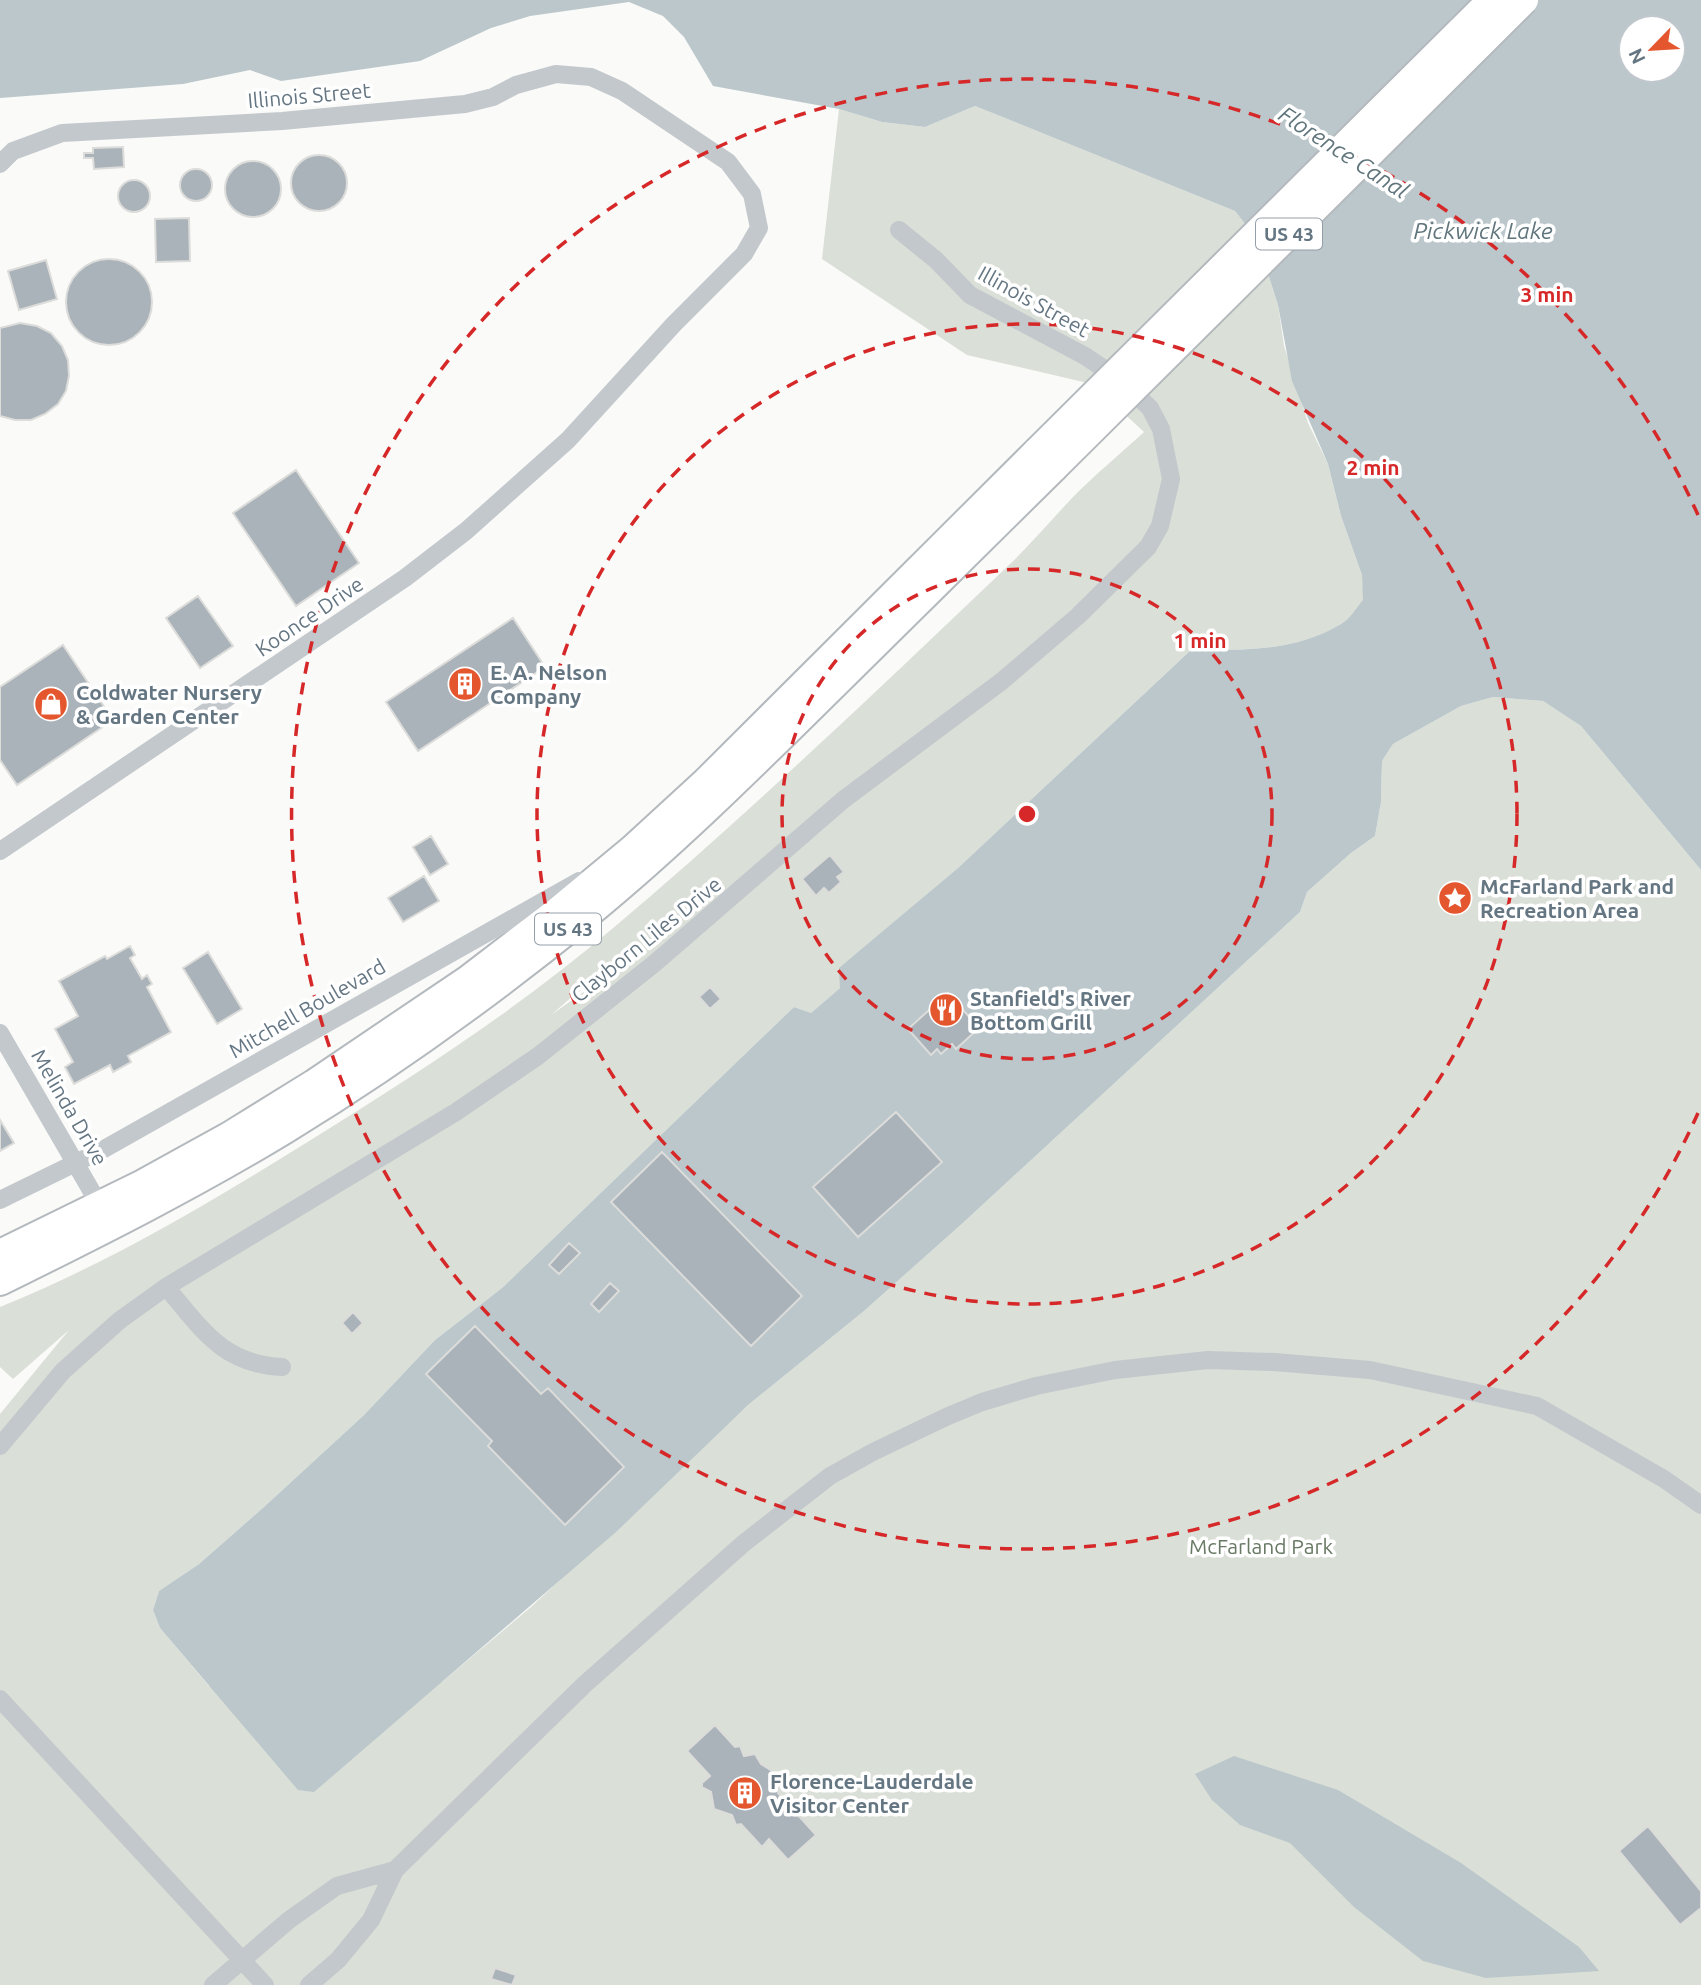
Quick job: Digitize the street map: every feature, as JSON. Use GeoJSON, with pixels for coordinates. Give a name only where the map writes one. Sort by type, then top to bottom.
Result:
{"type":"FeatureCollection","features":[{"type":"Feature","properties":{"kind":"highway","name":"US 43"},"geometry":{"type":"LineString","coordinates":[[0,1281],[131,1216],[284,1129],[348,1089],[428,1034],[550,943],[701,815],[1492,0]]}},
{"type":"Feature","properties":{"kind":"highway","name":"US 43"},"geometry":{"type":"LineString","coordinates":[[0,1254],[143,1184],[230,1136],[377,1044],[468,980],[633,849],[1046,459],[1524,0]]}},
{"type":"Feature","properties":{"kind":"street","name":"Illinois Street"},"geometry":{"type":"LineString","coordinates":[[0,164],[13,151],[62,134],[282,121],[465,104],[493,97],[516,85],[556,74],[591,77],[622,91],[728,162],[752,194],[759,228],[744,254],[674,324],[568,440],[466,531]]}},
{"type":"Feature","properties":{"kind":"street","name":"Illinois Street"},"geometry":{"type":"LineString","coordinates":[[899,230],[936,260],[970,295],[1085,356],[1119,379]]}},
{"type":"Feature","properties":{"kind":"street","name":"Clayborn Liles Drive"},"geometry":{"type":"LineString","coordinates":[[0,1446],[80,1353],[120,1320],[166,1287],[445,1119],[538,1056],[664,955],[843,800],[1002,681],[1123,573],[1148,547],[1160,526],[1171,479],[1161,429],[1150,408],[1119,379]]}},
{"type":"Feature","properties":{"kind":"street","name":"Koonce Drive"},"geometry":{"type":"LineString","coordinates":[[0,851],[405,578],[466,531]]}},
{"type":"Feature","properties":{"kind":"street","name":"Mitchell Boulevard"},"geometry":{"type":"LineString","coordinates":[[0,1200],[77,1163],[516,918],[633,849]]}},
{"type":"Feature","properties":{"kind":"street","name":"Melinda Drive"},"geometry":{"type":"LineString","coordinates":[[0,1034],[99,1204]]}},
{"type":"Feature","properties":{"kind":"street"},"geometry":{"type":"LineString","coordinates":[[166,1287],[215,1344],[258,1365],[282,1367]]}},
{"type":"Feature","properties":{"kind":"street"},"geometry":{"type":"LineString","coordinates":[[309,1985],[338,1960],[371,1920],[395,1870],[585,1684],[770,1521],[830,1476],[946,1416],[1036,1386],[1115,1370],[1208,1360],[1370,1370],[1537,1406],[1664,1479],[1701,1505]]}},
{"type":"Feature","properties":{"kind":"street"},"geometry":{"type":"LineString","coordinates":[[0,1699],[265,1985]]}},
{"type":"Feature","properties":{"kind":"street"},"geometry":{"type":"LineString","coordinates":[[213,1985],[289,1920],[337,1886],[395,1870]]}},
{"type":"Feature","properties":{"kind":"green space","name":"McFarland Park"},"geometry":{"type":"Polygon","coordinates":[[[975,106],[1235,211],[1257,239],[1278,305],[1284,346],[1308,423],[1328,464],[1341,516],[1362,575],[1364,600],[1344,622],[1306,640],[1268,648],[1191,650],[958,868],[840,968],[840,988],[811,1013],[794,1007],[502,1288],[435,1340],[364,1415],[264,1507],[199,1564],[159,1591],[153,1610],[160,1628],[209,1686],[443,1681],[531,1607],[748,1405],[864,1311],[965,1221],[1300,912],[1307,892],[1351,853],[1375,836],[1381,802],[1382,761],[1393,744],[1461,706],[1493,697],[1543,701],[1581,726],[1701,870],[1701,1985],[0,1985],[0,1414],[69,1330],[13,1379],[0,1367],[0,1307],[122,1250],[238,1185],[429,1065],[541,986],[612,929],[764,796],[1009,565],[1074,496],[1144,432],[1092,384],[967,355],[822,259],[839,109],[882,122],[925,127],[975,106]],[[646,944],[574,995],[551,1015],[632,958],[646,944]]]}},
{"type":"Feature","properties":{"kind":"water","name":"Pickwick Lake"},"geometry":{"type":"Polygon","coordinates":[[[0,0],[1701,0],[1701,870],[1581,726],[1543,701],[1493,697],[1461,706],[1393,744],[1382,761],[1381,802],[1375,836],[1351,853],[1307,892],[1300,912],[965,1221],[864,1311],[748,1405],[616,1532],[314,1792],[298,1790],[160,1628],[153,1610],[159,1591],[199,1564],[264,1507],[364,1415],[435,1340],[502,1288],[794,1007],[811,1013],[840,988],[839,968],[958,868],[1191,650],[1268,648],[1287,645],[1323,633],[1344,622],[1363,600],[1362,575],[1341,516],[1328,464],[1292,381],[1278,305],[1257,239],[1235,211],[975,106],[925,127],[882,122],[839,109],[713,86],[684,37],[663,16],[629,2],[530,16],[491,28],[420,61],[281,81],[250,70],[183,84],[0,98],[0,0]]]}},
{"type":"Feature","properties":{"kind":"water"},"geometry":{"type":"Polygon","coordinates":[[[1234,1756],[1338,1790],[1461,1863],[1579,1947],[1599,1971],[1486,1978],[1423,1961],[1354,1907],[1290,1843],[1240,1825],[1212,1800],[1195,1774],[1234,1756]]]}},
{"type":"Feature","properties":{"kind":"building"},"geometry":{"type":"Polygon","coordinates":[[[123,147],[124,167],[94,169],[93,158],[84,158],[84,153],[93,153],[93,148],[123,147]]]}},
{"type":"Feature","properties":{"kind":"building"},"geometry":{"type":"Polygon","coordinates":[[[319,155],[330,157],[339,163],[345,172],[345,194],[339,203],[330,209],[319,211],[308,209],[299,203],[293,194],[291,183],[293,172],[299,163],[308,157],[319,155]]]}},
{"type":"Feature","properties":{"kind":"building"},"geometry":{"type":"Polygon","coordinates":[[[253,161],[264,163],[273,169],[279,178],[279,200],[273,209],[264,215],[253,217],[242,215],[233,209],[227,200],[225,189],[227,178],[233,169],[242,163],[253,161]]]}},
{"type":"Feature","properties":{"kind":"building"},"geometry":{"type":"Polygon","coordinates":[[[196,169],[208,173],[212,185],[208,197],[196,201],[184,197],[180,185],[184,173],[196,169]]]}},
{"type":"Feature","properties":{"kind":"building"},"geometry":{"type":"Polygon","coordinates":[[[134,180],[146,184],[150,196],[146,208],[134,212],[122,208],[118,196],[122,184],[134,180]]]}},
{"type":"Feature","properties":{"kind":"building"},"geometry":{"type":"Polygon","coordinates":[[[189,218],[190,261],[156,262],[155,219],[189,218]]]}},
{"type":"Feature","properties":{"kind":"building"},"geometry":{"type":"Polygon","coordinates":[[[109,259],[133,266],[145,278],[152,302],[145,326],[133,338],[109,345],[85,338],[73,326],[66,302],[73,278],[85,266],[109,259]]]}},
{"type":"Feature","properties":{"kind":"building"},"geometry":{"type":"Polygon","coordinates":[[[46,260],[57,299],[19,310],[8,271],[46,260]]]}},
{"type":"Feature","properties":{"kind":"building"},"geometry":{"type":"Polygon","coordinates":[[[20,323],[37,326],[51,333],[62,346],[68,360],[66,391],[58,404],[31,420],[0,416],[0,328],[20,323]]]}},
{"type":"Feature","properties":{"kind":"building"},"geometry":{"type":"Polygon","coordinates":[[[296,470],[359,563],[296,606],[233,513],[296,470]]]}},
{"type":"Feature","properties":{"kind":"building"},"geometry":{"type":"Polygon","coordinates":[[[198,596],[233,646],[200,668],[166,618],[198,596]]]}},
{"type":"Feature","properties":{"kind":"building","name":"E. A. Nelson Company"},"geometry":{"type":"Polygon","coordinates":[[[513,618],[545,667],[418,751],[386,702],[513,618]]]}},
{"type":"Feature","properties":{"kind":"building","name":"Coldwater Nursery & Garden Center"},"geometry":{"type":"Polygon","coordinates":[[[63,645],[113,720],[17,785],[0,760],[0,687],[63,645]]]}},
{"type":"Feature","properties":{"kind":"building"},"geometry":{"type":"Polygon","coordinates":[[[431,836],[448,864],[430,875],[413,847],[431,836]]]}},
{"type":"Feature","properties":{"kind":"building"},"geometry":{"type":"Polygon","coordinates":[[[830,855],[844,872],[837,877],[841,882],[829,893],[824,888],[816,896],[802,879],[830,855]]]}},
{"type":"Feature","properties":{"kind":"building"},"geometry":{"type":"Polygon","coordinates":[[[424,876],[439,901],[403,922],[388,898],[424,876]]]}},
{"type":"Feature","properties":{"kind":"building"},"geometry":{"type":"Polygon","coordinates":[[[130,946],[135,955],[130,958],[142,979],[147,975],[152,984],[147,987],[171,1032],[128,1056],[131,1062],[113,1072],[110,1065],[74,1084],[65,1067],[73,1062],[55,1029],[78,1016],[59,981],[130,946]]]}},
{"type":"Feature","properties":{"kind":"building"},"geometry":{"type":"Polygon","coordinates":[[[208,952],[242,1009],[217,1024],[183,968],[208,952]]]}},
{"type":"Feature","properties":{"kind":"building"},"geometry":{"type":"Polygon","coordinates":[[[710,987],[721,999],[710,1009],[699,997],[710,987]]]}},
{"type":"Feature","properties":{"kind":"building","name":"Stanfield's River Bottom Grill"},"geometry":{"type":"Polygon","coordinates":[[[948,993],[979,1028],[956,1049],[952,1044],[941,1054],[937,1049],[931,1055],[908,1029],[948,993]]]}},
{"type":"Feature","properties":{"kind":"building"},"geometry":{"type":"Polygon","coordinates":[[[896,1112],[942,1162],[858,1237],[813,1187],[896,1112]]]}},
{"type":"Feature","properties":{"kind":"building"},"geometry":{"type":"Polygon","coordinates":[[[0,1120],[14,1143],[0,1151],[0,1120]]]}},
{"type":"Feature","properties":{"kind":"building"},"geometry":{"type":"Polygon","coordinates":[[[662,1152],[802,1296],[751,1346],[611,1202],[662,1152]]]}},
{"type":"Feature","properties":{"kind":"building"},"geometry":{"type":"Polygon","coordinates":[[[569,1243],[580,1253],[559,1274],[549,1265],[569,1243]]]}},
{"type":"Feature","properties":{"kind":"building"},"geometry":{"type":"Polygon","coordinates":[[[610,1283],[619,1291],[599,1312],[591,1304],[610,1283]]]}},
{"type":"Feature","properties":{"kind":"building"},"geometry":{"type":"Polygon","coordinates":[[[353,1312],[363,1323],[352,1334],[342,1323],[353,1312]]]}},
{"type":"Feature","properties":{"kind":"building"},"geometry":{"type":"Polygon","coordinates":[[[475,1326],[541,1394],[548,1388],[624,1467],[565,1525],[488,1446],[492,1441],[426,1374],[475,1326]]]}},
{"type":"Feature","properties":{"kind":"building","name":"Florence-Lauderdale Visitor Center"},"geometry":{"type":"Polygon","coordinates":[[[715,1725],[735,1747],[740,1746],[744,1756],[755,1754],[761,1764],[772,1771],[769,1783],[779,1789],[778,1793],[816,1835],[788,1860],[769,1839],[762,1847],[741,1824],[736,1825],[732,1815],[714,1809],[711,1792],[702,1787],[702,1783],[710,1776],[687,1751],[715,1725]]]}},
{"type":"Feature","properties":{"kind":"building"},"geometry":{"type":"Polygon","coordinates":[[[1648,1826],[1701,1891],[1701,1908],[1680,1925],[1619,1851],[1648,1826]]]}},
{"type":"Feature","properties":{"kind":"building"},"geometry":{"type":"Polygon","coordinates":[[[495,1968],[516,1975],[512,1985],[491,1979],[495,1968]]]}},
{"type":"Feature","properties":{"kind":"place","name":"E. A. Nelson Company"},"geometry":{"type":"Point","coordinates":[465,684]}},
{"type":"Feature","properties":{"kind":"place","name":"Coldwater Nursery & Garden Center"},"geometry":{"type":"Point","coordinates":[51,704]}},
{"type":"Feature","properties":{"kind":"place","name":"McFarland Park and Recreation Area"},"geometry":{"type":"Point","coordinates":[1455,898]}},
{"type":"Feature","properties":{"kind":"place","name":"Stanfield's River Bottom Grill"},"geometry":{"type":"Point","coordinates":[946,1010]}},
{"type":"Feature","properties":{"kind":"place","name":"Florence-Lauderdale Visitor Center"},"geometry":{"type":"Point","coordinates":[745,1793]}},
{"type":"Feature","properties":{"kind":"water label","name":"Florence Canal"},"geometry":{"type":"Point","coordinates":[1344,152]}}]}
